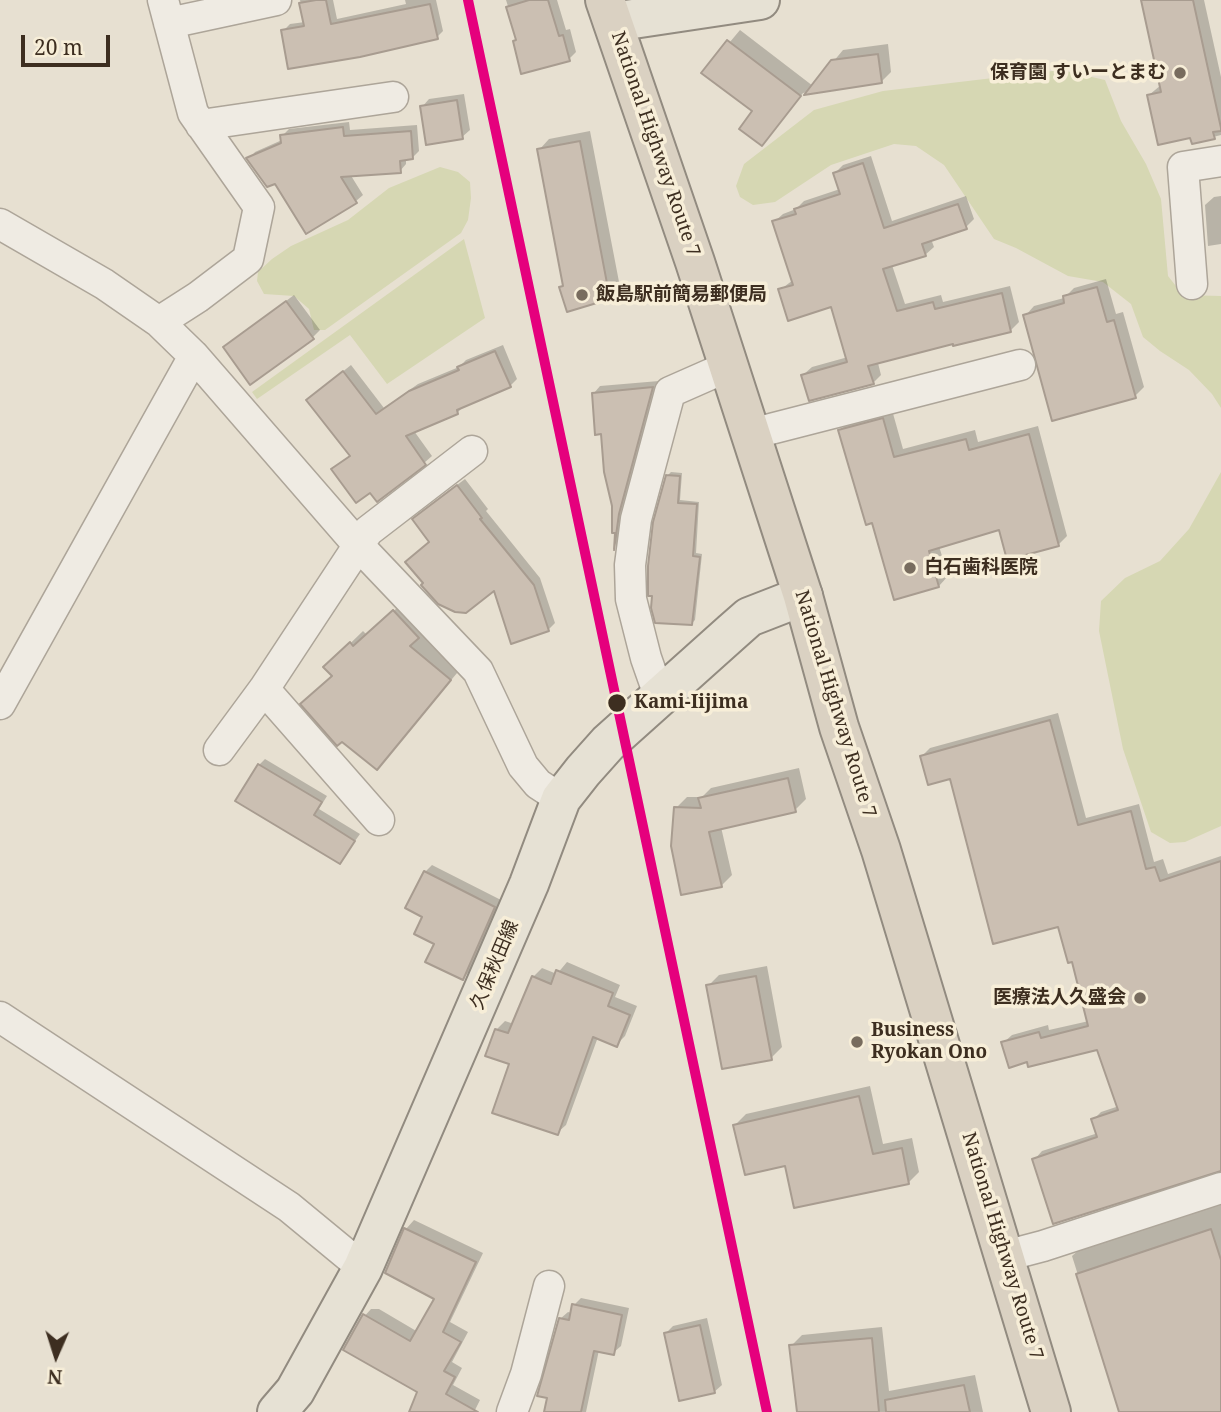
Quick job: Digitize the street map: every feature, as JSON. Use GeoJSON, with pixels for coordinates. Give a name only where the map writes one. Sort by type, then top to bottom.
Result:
{"type":"FeatureCollection","features":[{"type":"Feature","properties":{"kind":"highway","name":"National Highway Route 7"},"geometry":{"type":"LineString","coordinates":[[609,11],[729,366],[803,596],[839,727],[881,850],[1051,1412]]}},
{"type":"Feature","properties":{"kind":"main road"},"geometry":{"type":"LineString","coordinates":[[609,11],[760,0]]}},
{"type":"Feature","properties":{"kind":"main road","name":"久保秋田線"},"geometry":{"type":"LineString","coordinates":[[277,1412],[295,1391],[363,1268],[529,884],[561,799],[608,743],[750,617],[803,596]]}},
{"type":"Feature","properties":{"kind":"street"},"geometry":{"type":"LineString","coordinates":[[159,323],[248,259],[259,207],[192,113],[166,12],[276,0]]}},
{"type":"Feature","properties":{"kind":"street"},"geometry":{"type":"LineString","coordinates":[[201,125],[393,97]]}},
{"type":"Feature","properties":{"kind":"street"},"geometry":{"type":"LineString","coordinates":[[1192,284],[1183,167],[1221,161]]}},
{"type":"Feature","properties":{"kind":"street"},"geometry":{"type":"LineString","coordinates":[[0,224],[104,284],[159,323],[194,356],[359,546],[478,671],[523,766],[538,784],[561,799]]}},
{"type":"Feature","properties":{"kind":"street"},"geometry":{"type":"LineString","coordinates":[[0,704],[194,356]]}},
{"type":"Feature","properties":{"kind":"street"},"geometry":{"type":"LineString","coordinates":[[751,434],[1020,365]]}},
{"type":"Feature","properties":{"kind":"street"},"geometry":{"type":"LineString","coordinates":[[660,698],[646,658],[631,599],[630,565],[636,519],[670,392],[729,366]]}},
{"type":"Feature","properties":{"kind":"street"},"geometry":{"type":"LineString","coordinates":[[219,750],[264,689],[368,531],[472,451]]}},
{"type":"Feature","properties":{"kind":"street"},"geometry":{"type":"LineString","coordinates":[[264,689],[379,820]]}},
{"type":"Feature","properties":{"kind":"street"},"geometry":{"type":"LineString","coordinates":[[0,1017],[289,1207],[363,1268]]}},
{"type":"Feature","properties":{"kind":"street"},"geometry":{"type":"LineString","coordinates":[[1005,1256],[1221,1188]]}},
{"type":"Feature","properties":{"kind":"street"},"geometry":{"type":"LineString","coordinates":[[512,1412],[526,1374],[549,1286]]}},
{"type":"Feature","properties":{"kind":"green space"},"geometry":{"type":"Polygon","coordinates":[[[1061,70],[1105,80],[1121,121],[1146,164],[1161,199],[1168,276],[1183,295],[1221,296],[1221,408],[1212,394],[1189,370],[1143,337],[1131,304],[1103,282],[1068,276],[994,239],[944,165],[916,146],[894,144],[831,165],[775,202],[753,205],[740,197],[736,186],[744,164],[814,110],[883,91],[1061,70]]]}},
{"type":"Feature","properties":{"kind":"green space"},"geometry":{"type":"Polygon","coordinates":[[[440,167],[458,172],[470,182],[468,220],[461,233],[325,330],[314,330],[309,309],[294,296],[264,294],[257,281],[258,272],[272,259],[291,246],[348,220],[389,188],[440,167]]]}},
{"type":"Feature","properties":{"kind":"green space"},"geometry":{"type":"Polygon","coordinates":[[[464,239],[485,318],[387,384],[350,335],[257,399],[252,392],[464,239]]]}},
{"type":"Feature","properties":{"kind":"green space"},"geometry":{"type":"Polygon","coordinates":[[[1221,472],[1221,826],[1185,842],[1170,843],[1151,832],[1123,749],[1099,631],[1101,601],[1125,578],[1160,561],[1189,529],[1221,472]]]}},
{"type":"Feature","properties":{"kind":"building"},"geometry":{"type":"Polygon","coordinates":[[[326,0],[331,24],[430,4],[438,39],[360,57],[288,69],[281,30],[304,26],[299,3],[326,0]]]}},
{"type":"Feature","properties":{"kind":"building"},"geometry":{"type":"Polygon","coordinates":[[[529,0],[548,0],[559,36],[563,35],[570,61],[521,74],[513,41],[516,40],[506,7],[529,0]]]}},
{"type":"Feature","properties":{"kind":"building"},"geometry":{"type":"Polygon","coordinates":[[[1141,0],[1193,0],[1221,128],[1221,131],[1213,132],[1215,139],[1192,144],[1190,138],[1158,145],[1147,95],[1161,92],[1141,0]]]}},
{"type":"Feature","properties":{"kind":"building"},"geometry":{"type":"Polygon","coordinates":[[[727,40],[801,96],[762,146],[739,129],[752,111],[701,73],[727,40]]]}},
{"type":"Feature","properties":{"kind":"building"},"geometry":{"type":"Polygon","coordinates":[[[878,54],[882,83],[804,95],[831,60],[878,54]]]}},
{"type":"Feature","properties":{"kind":"building"},"geometry":{"type":"Polygon","coordinates":[[[457,100],[463,139],[426,145],[420,106],[457,100]]]}},
{"type":"Feature","properties":{"kind":"building"},"geometry":{"type":"Polygon","coordinates":[[[343,127],[344,136],[411,131],[413,159],[400,161],[401,173],[341,177],[357,203],[306,234],[275,184],[267,187],[246,158],[281,143],[280,135],[343,127]]]}},
{"type":"Feature","properties":{"kind":"building"},"geometry":{"type":"Polygon","coordinates":[[[580,141],[610,299],[567,312],[559,287],[563,286],[537,149],[580,141]]]}},
{"type":"Feature","properties":{"kind":"building"},"geometry":{"type":"Polygon","coordinates":[[[863,163],[884,228],[958,204],[967,229],[922,244],[926,256],[883,269],[897,311],[933,302],[935,309],[1002,293],[1011,332],[868,366],[874,384],[809,401],[801,375],[847,362],[831,307],[788,321],[778,289],[793,285],[772,221],[796,214],[794,209],[840,194],[833,173],[863,163]]]}},
{"type":"Feature","properties":{"kind":"building"},"geometry":{"type":"Polygon","coordinates":[[[1097,287],[1107,322],[1114,320],[1136,398],[1052,421],[1023,315],[1064,303],[1063,296],[1097,287]]]}},
{"type":"Feature","properties":{"kind":"building"},"geometry":{"type":"Polygon","coordinates":[[[286,301],[314,339],[250,385],[223,347],[286,301]]]}},
{"type":"Feature","properties":{"kind":"building"},"geometry":{"type":"Polygon","coordinates":[[[495,351],[511,387],[406,436],[426,465],[377,502],[370,493],[356,503],[331,469],[350,456],[306,400],[343,371],[376,414],[409,391],[495,351]]]}},
{"type":"Feature","properties":{"kind":"building"},"geometry":{"type":"Polygon","coordinates":[[[653,387],[619,514],[614,550],[612,506],[604,472],[601,434],[595,435],[592,393],[653,387]]]}},
{"type":"Feature","properties":{"kind":"building"},"geometry":{"type":"Polygon","coordinates":[[[883,418],[894,457],[966,439],[969,450],[1029,434],[1059,546],[1007,560],[999,530],[929,551],[939,587],[894,600],[872,523],[866,525],[838,430],[883,418]]]}},
{"type":"Feature","properties":{"kind":"building"},"geometry":{"type":"Polygon","coordinates":[[[666,475],[680,476],[678,503],[697,504],[693,556],[700,557],[692,625],[655,623],[651,608],[652,596],[648,596],[653,522],[666,475]]]}},
{"type":"Feature","properties":{"kind":"building"},"geometry":{"type":"Polygon","coordinates":[[[457,485],[482,518],[480,519],[534,585],[549,631],[511,644],[494,591],[466,613],[455,612],[438,604],[405,562],[429,542],[412,519],[457,485]]]}},
{"type":"Feature","properties":{"kind":"building"},"geometry":{"type":"Polygon","coordinates":[[[393,610],[419,638],[410,646],[451,680],[377,770],[342,742],[337,746],[300,704],[332,676],[323,667],[350,642],[353,646],[393,610]]]}},
{"type":"Feature","properties":{"kind":"building"},"geometry":{"type":"Polygon","coordinates":[[[1050,720],[1078,825],[1131,811],[1146,869],[1155,867],[1160,881],[1221,861],[1221,1171],[1053,1224],[1032,1159],[1097,1137],[1091,1119],[1118,1110],[1097,1050],[1028,1067],[1027,1062],[1009,1068],[1001,1042],[1039,1032],[1041,1038],[1088,1026],[1072,962],[1068,963],[1058,927],[993,944],[950,779],[928,785],[920,756],[1050,720]]]}},
{"type":"Feature","properties":{"kind":"building"},"geometry":{"type":"Polygon","coordinates":[[[258,764],[322,802],[314,815],[355,841],[340,864],[235,801],[258,764]]]}},
{"type":"Feature","properties":{"kind":"building"},"geometry":{"type":"Polygon","coordinates":[[[788,778],[796,812],[709,832],[722,887],[681,895],[671,846],[674,807],[701,808],[698,798],[788,778]]]}},
{"type":"Feature","properties":{"kind":"building"},"geometry":{"type":"Polygon","coordinates":[[[424,871],[495,907],[463,980],[425,962],[434,944],[414,934],[422,917],[405,908],[424,871]]]}},
{"type":"Feature","properties":{"kind":"building"},"geometry":{"type":"Polygon","coordinates":[[[556,970],[613,993],[608,1006],[630,1015],[617,1047],[593,1037],[558,1135],[492,1113],[509,1064],[485,1056],[495,1029],[508,1033],[532,976],[551,984],[556,970]]]}},
{"type":"Feature","properties":{"kind":"building"},"geometry":{"type":"Polygon","coordinates":[[[756,976],[772,1060],[722,1069],[706,985],[756,976]]]}},
{"type":"Feature","properties":{"kind":"building"},"geometry":{"type":"Polygon","coordinates":[[[859,1096],[873,1154],[902,1148],[909,1184],[794,1208],[785,1166],[745,1175],[733,1125],[859,1096]]]}},
{"type":"Feature","properties":{"kind":"building"},"geometry":{"type":"Polygon","coordinates":[[[404,1228],[476,1262],[443,1332],[461,1342],[444,1371],[455,1377],[446,1394],[478,1412],[409,1412],[417,1392],[343,1350],[363,1314],[410,1341],[434,1299],[385,1273],[404,1228]]]}},
{"type":"Feature","properties":{"kind":"building"},"geometry":{"type":"Polygon","coordinates":[[[1211,1229],[1221,1260],[1221,1412],[1119,1412],[1076,1274],[1211,1229]]]}},
{"type":"Feature","properties":{"kind":"building"},"geometry":{"type":"Polygon","coordinates":[[[572,1304],[622,1315],[614,1355],[594,1351],[581,1412],[544,1412],[547,1398],[537,1396],[559,1318],[569,1320],[572,1304]]]}},
{"type":"Feature","properties":{"kind":"building"},"geometry":{"type":"Polygon","coordinates":[[[700,1325],[715,1393],[679,1401],[664,1333],[700,1325]]]}},
{"type":"Feature","properties":{"kind":"building"},"geometry":{"type":"Polygon","coordinates":[[[872,1338],[879,1412],[797,1412],[789,1345],[872,1338]]]}},
{"type":"Feature","properties":{"kind":"building"},"geometry":{"type":"Polygon","coordinates":[[[964,1385],[970,1412],[886,1412],[885,1400],[964,1385]]]}},
{"type":"Feature","properties":{"kind":"transit line"},"geometry":{"type":"LineString","coordinates":[[468,0],[767,1412]]}},
{"type":"Feature","properties":{"kind":"place","name":"保育園 すいーとまむ"},"geometry":{"type":"Point","coordinates":[1180,73]}},
{"type":"Feature","properties":{"kind":"place","name":"飯島駅前簡易郵便局"},"geometry":{"type":"Point","coordinates":[582,295]}},
{"type":"Feature","properties":{"kind":"place","name":"白石歯科医院"},"geometry":{"type":"Point","coordinates":[910,568]}},
{"type":"Feature","properties":{"kind":"place","name":"Kami-Iijima"},"geometry":{"type":"Point","coordinates":[617,703]}},
{"type":"Feature","properties":{"kind":"place","name":"医療法人久盛会"},"geometry":{"type":"Point","coordinates":[1140,998]}},
{"type":"Feature","properties":{"kind":"place","name":"Business Ryokan Ono"},"geometry":{"type":"Point","coordinates":[857,1042]}}]}
